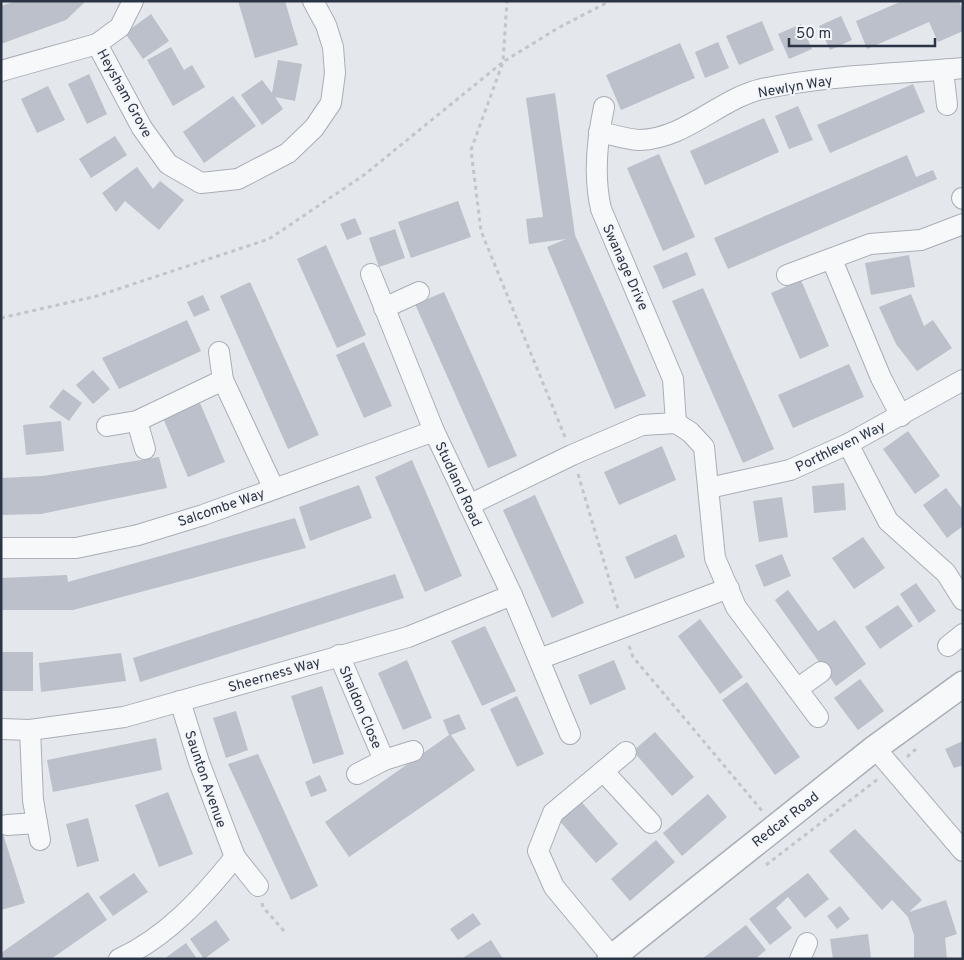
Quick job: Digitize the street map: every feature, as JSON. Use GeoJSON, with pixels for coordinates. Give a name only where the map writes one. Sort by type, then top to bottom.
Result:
{"type":"FeatureCollection","features":[{"type":"Feature","properties":{"kind":"street"},"geometry":{"type":"LineString","coordinates":[[1,71],[97,44],[120,27],[133,1]]}},
{"type":"Feature","properties":{"kind":"street","name":"Heysham Grove"},"geometry":{"type":"LineString","coordinates":[[97,44],[142,128],[168,164],[201,183],[238,179],[288,153],[314,128],[331,103],[335,73],[333,47],[326,25],[313,1]]}},
{"type":"Feature","properties":{"kind":"street","name":"Newlyn Way"},"geometry":{"type":"LineString","coordinates":[[599,132],[640,140],[677,132],[717,108],[760,90],[822,80],[963,68]]}},
{"type":"Feature","properties":{"kind":"street"},"geometry":{"type":"LineString","coordinates":[[943,70],[947,105]]}},
{"type":"Feature","properties":{"kind":"street","name":"Swanage Drive"},"geometry":{"type":"LineString","coordinates":[[604,106],[599,132],[596,186],[601,209],[673,379],[676,423]]}},
{"type":"Feature","properties":{"kind":"street"},"geometry":{"type":"LineString","coordinates":[[787,275],[832,260],[870,244],[921,240],[963,224]]}},
{"type":"Feature","properties":{"kind":"street"},"geometry":{"type":"LineString","coordinates":[[832,260],[881,378],[901,416]]}},
{"type":"Feature","properties":{"kind":"street","name":"Studland Road"},"geometry":{"type":"LineString","coordinates":[[371,274],[434,431],[512,595],[570,734]]}},
{"type":"Feature","properties":{"kind":"street"},"geometry":{"type":"LineString","coordinates":[[384,308],[419,292]]}},
{"type":"Feature","properties":{"kind":"street"},"geometry":{"type":"LineString","coordinates":[[220,352],[223,380],[274,489]]}},
{"type":"Feature","properties":{"kind":"street"},"geometry":{"type":"LineString","coordinates":[[107,426],[137,421],[223,380]]}},
{"type":"Feature","properties":{"kind":"street","name":"Porthleven Way"},"geometry":{"type":"LineString","coordinates":[[709,488],[790,470],[848,444],[963,380]]}},
{"type":"Feature","properties":{"kind":"street"},"geometry":{"type":"LineString","coordinates":[[137,421],[145,449]]}},
{"type":"Feature","properties":{"kind":"street"},"geometry":{"type":"LineString","coordinates":[[469,506],[572,454],[642,425],[676,423],[690,432],[704,447],[715,558],[736,607],[818,717]]}},
{"type":"Feature","properties":{"kind":"street","name":"Salcombe Way"},"geometry":{"type":"LineString","coordinates":[[1,548],[76,548],[138,535],[274,489],[434,431]]}},
{"type":"Feature","properties":{"kind":"street"},"geometry":{"type":"LineString","coordinates":[[848,444],[888,521],[946,573],[963,600]]}},
{"type":"Feature","properties":{"kind":"street"},"geometry":{"type":"LineString","coordinates":[[538,659],[728,588]]}},
{"type":"Feature","properties":{"kind":"street","name":"Sheerness Way"},"geometry":{"type":"LineString","coordinates":[[1,729],[30,730],[124,717],[408,637],[512,595]]}},
{"type":"Feature","properties":{"kind":"street","name":"Shaldon Close"},"geometry":{"type":"LineString","coordinates":[[339,655],[384,760]]}},
{"type":"Feature","properties":{"kind":"street"},"geometry":{"type":"LineString","coordinates":[[797,689],[822,672]]}},
{"type":"Feature","properties":{"kind":"street","name":"Redcar Road"},"geometry":{"type":"LineString","coordinates":[[611,958],[875,748],[963,684]]}},
{"type":"Feature","properties":{"kind":"street","name":"Saunton Avenue"},"geometry":{"type":"LineString","coordinates":[[180,701],[214,805],[235,857],[258,886]]}},
{"type":"Feature","properties":{"kind":"street"},"geometry":{"type":"LineString","coordinates":[[7,825],[38,831],[33,800],[30,730]]}},
{"type":"Feature","properties":{"kind":"street"},"geometry":{"type":"LineString","coordinates":[[875,748],[963,851]]}},
{"type":"Feature","properties":{"kind":"street","name":"Shaldon Close"},"geometry":{"type":"LineString","coordinates":[[357,774],[384,760],[413,751]]}},
{"type":"Feature","properties":{"kind":"street"},"geometry":{"type":"LineString","coordinates":[[611,958],[554,888],[538,852],[553,813],[626,752]]}},
{"type":"Feature","properties":{"kind":"street"},"geometry":{"type":"LineString","coordinates":[[603,771],[651,823]]}},
{"type":"Feature","properties":{"kind":"street"},"geometry":{"type":"LineString","coordinates":[[119,959],[138,950],[199,901],[235,857]]}},
{"type":"Feature","properties":{"kind":"path"},"geometry":{"type":"LineString","coordinates":[[507,1],[503,62],[471,150],[481,231],[572,454],[633,657],[775,827]]}},
{"type":"Feature","properties":{"kind":"path"},"geometry":{"type":"LineString","coordinates":[[1,318],[97,296],[269,239],[364,175],[503,62],[558,28],[610,1]]}},
{"type":"Feature","properties":{"kind":"path"},"geometry":{"type":"LineString","coordinates":[[258,886],[262,908],[284,932]]}},
{"type":"Feature","properties":{"kind":"building"},"geometry":{"type":"Polygon","coordinates":[[[16,1],[86,1],[66,20],[1,44],[1,6],[16,1]]]}},
{"type":"Feature","properties":{"kind":"building"},"geometry":{"type":"Polygon","coordinates":[[[238,1],[285,1],[298,45],[255,58],[238,1]]]}},
{"type":"Feature","properties":{"kind":"building"},"geometry":{"type":"Polygon","coordinates":[[[902,1],[959,1],[963,11],[963,31],[938,42],[929,22],[867,49],[856,21],[902,1]]]}},
{"type":"Feature","properties":{"kind":"building"},"geometry":{"type":"Polygon","coordinates":[[[151,14],[169,41],[143,59],[125,33],[151,14]]]}},
{"type":"Feature","properties":{"kind":"building"},"geometry":{"type":"Polygon","coordinates":[[[841,16],[852,40],[830,50],[819,26],[841,16]]]}},
{"type":"Feature","properties":{"kind":"building"},"geometry":{"type":"Polygon","coordinates":[[[762,21],[774,50],[739,65],[726,36],[762,21]]]}},
{"type":"Feature","properties":{"kind":"building"},"geometry":{"type":"Polygon","coordinates":[[[801,24],[812,49],[789,59],[778,34],[801,24]]]}},
{"type":"Feature","properties":{"kind":"building"},"geometry":{"type":"Polygon","coordinates":[[[718,42],[729,68],[705,78],[695,52],[718,42]]]}},
{"type":"Feature","properties":{"kind":"building"},"geometry":{"type":"Polygon","coordinates":[[[680,43],[695,78],[621,110],[606,75],[680,43]]]}},
{"type":"Feature","properties":{"kind":"building"},"geometry":{"type":"Polygon","coordinates":[[[171,47],[184,70],[192,65],[205,87],[173,106],[147,60],[171,47]]]}},
{"type":"Feature","properties":{"kind":"building"},"geometry":{"type":"Polygon","coordinates":[[[278,60],[302,64],[295,101],[275,97],[283,109],[262,125],[241,95],[262,80],[272,93],[278,60]]]}},
{"type":"Feature","properties":{"kind":"building"},"geometry":{"type":"Polygon","coordinates":[[[89,74],[107,114],[87,124],[68,84],[89,74]]]}},
{"type":"Feature","properties":{"kind":"building"},"geometry":{"type":"Polygon","coordinates":[[[913,84],[925,112],[830,153],[817,125],[913,84]]]}},
{"type":"Feature","properties":{"kind":"building"},"geometry":{"type":"Polygon","coordinates":[[[48,86],[65,120],[37,133],[21,99],[48,86]]]}},
{"type":"Feature","properties":{"kind":"building"},"geometry":{"type":"Polygon","coordinates":[[[555,93],[575,235],[646,396],[615,409],[547,247],[566,239],[529,244],[526,219],[543,217],[526,98],[555,93]]]}},
{"type":"Feature","properties":{"kind":"building"},"geometry":{"type":"Polygon","coordinates":[[[233,96],[256,126],[204,163],[183,132],[233,96]]]}},
{"type":"Feature","properties":{"kind":"building"},"geometry":{"type":"Polygon","coordinates":[[[798,106],[813,140],[789,149],[775,116],[798,106]]]}},
{"type":"Feature","properties":{"kind":"building"},"geometry":{"type":"Polygon","coordinates":[[[764,118],[779,152],[705,185],[690,151],[764,118]]]}},
{"type":"Feature","properties":{"kind":"building"},"geometry":{"type":"Polygon","coordinates":[[[115,136],[127,155],[91,178],[79,159],[115,136]]]}},
{"type":"Feature","properties":{"kind":"building"},"geometry":{"type":"Polygon","coordinates":[[[659,154],[695,237],[663,251],[627,168],[659,154]]]}},
{"type":"Feature","properties":{"kind":"building"},"geometry":{"type":"Polygon","coordinates":[[[907,155],[916,177],[933,170],[937,179],[728,269],[714,238],[907,155]]]}},
{"type":"Feature","properties":{"kind":"building"},"geometry":{"type":"Polygon","coordinates":[[[137,167],[153,189],[160,181],[184,200],[159,230],[125,201],[116,212],[102,193],[137,167]]]}},
{"type":"Feature","properties":{"kind":"building"},"geometry":{"type":"Polygon","coordinates":[[[458,201],[471,237],[411,258],[398,222],[458,201]]]}},
{"type":"Feature","properties":{"kind":"building"},"geometry":{"type":"Polygon","coordinates":[[[355,218],[362,234],[347,240],[340,224],[355,218]]]}},
{"type":"Feature","properties":{"kind":"building"},"geometry":{"type":"Polygon","coordinates":[[[395,229],[405,258],[379,267],[369,238],[395,229]]]}},
{"type":"Feature","properties":{"kind":"building"},"geometry":{"type":"Polygon","coordinates":[[[326,245],[366,335],[337,348],[297,259],[326,245]]]}},
{"type":"Feature","properties":{"kind":"building"},"geometry":{"type":"Polygon","coordinates":[[[687,252],[696,275],[663,289],[653,266],[687,252]]]}},
{"type":"Feature","properties":{"kind":"building"},"geometry":{"type":"Polygon","coordinates":[[[909,255],[915,287],[871,295],[865,263],[909,255]]]}},
{"type":"Feature","properties":{"kind":"building"},"geometry":{"type":"Polygon","coordinates":[[[801,280],[829,346],[800,359],[771,293],[801,280]]]}},
{"type":"Feature","properties":{"kind":"building"},"geometry":{"type":"Polygon","coordinates":[[[250,282],[319,435],[288,449],[220,296],[250,282]]]}},
{"type":"Feature","properties":{"kind":"building"},"geometry":{"type":"Polygon","coordinates":[[[703,288],[774,449],[743,463],[672,301],[703,288]]]}},
{"type":"Feature","properties":{"kind":"building"},"geometry":{"type":"Polygon","coordinates":[[[444,292],[517,456],[488,468],[415,304],[444,292]]]}},
{"type":"Feature","properties":{"kind":"building"},"geometry":{"type":"Polygon","coordinates":[[[911,294],[924,326],[933,320],[952,348],[917,371],[896,344],[879,307],[911,294]]]}},
{"type":"Feature","properties":{"kind":"building"},"geometry":{"type":"Polygon","coordinates":[[[203,295],[210,310],[194,317],[187,302],[203,295]]]}},
{"type":"Feature","properties":{"kind":"building"},"geometry":{"type":"Polygon","coordinates":[[[187,320],[201,351],[119,389],[102,358],[187,320]]]}},
{"type":"Feature","properties":{"kind":"building"},"geometry":{"type":"Polygon","coordinates":[[[364,342],[392,406],[364,418],[336,355],[364,342]]]}},
{"type":"Feature","properties":{"kind":"building"},"geometry":{"type":"Polygon","coordinates":[[[849,364],[864,397],[793,428],[778,395],[849,364]]]}},
{"type":"Feature","properties":{"kind":"building"},"geometry":{"type":"Polygon","coordinates":[[[93,370],[110,389],[93,404],[76,385],[93,370]]]}},
{"type":"Feature","properties":{"kind":"building"},"geometry":{"type":"Polygon","coordinates":[[[63,389],[82,403],[69,421],[49,407],[63,389]]]}},
{"type":"Feature","properties":{"kind":"building"},"geometry":{"type":"Polygon","coordinates":[[[200,403],[225,462],[188,477],[163,418],[200,403]]]}},
{"type":"Feature","properties":{"kind":"building"},"geometry":{"type":"Polygon","coordinates":[[[61,421],[64,451],[26,455],[23,425],[61,421]]]}},
{"type":"Feature","properties":{"kind":"building"},"geometry":{"type":"Polygon","coordinates":[[[908,431],[940,476],[915,494],[883,449],[908,431]]]}},
{"type":"Feature","properties":{"kind":"building"},"geometry":{"type":"Polygon","coordinates":[[[662,446],[676,480],[619,505],[604,472],[662,446]]]}},
{"type":"Feature","properties":{"kind":"building"},"geometry":{"type":"Polygon","coordinates":[[[159,457],[167,488],[41,514],[1,515],[1,478],[43,476],[159,457]]]}},
{"type":"Feature","properties":{"kind":"building"},"geometry":{"type":"Polygon","coordinates":[[[412,460],[462,576],[425,592],[375,477],[412,460]]]}},
{"type":"Feature","properties":{"kind":"building"},"geometry":{"type":"Polygon","coordinates":[[[844,483],[846,510],[814,513],[812,486],[844,483]]]}},
{"type":"Feature","properties":{"kind":"building"},"geometry":{"type":"Polygon","coordinates":[[[359,485],[372,518],[310,541],[299,507],[359,485]]]}},
{"type":"Feature","properties":{"kind":"building"},"geometry":{"type":"Polygon","coordinates":[[[946,488],[963,510],[963,526],[947,538],[923,505],[946,488]]]}},
{"type":"Feature","properties":{"kind":"building"},"geometry":{"type":"Polygon","coordinates":[[[535,495],[584,603],[552,618],[503,510],[535,495]]]}},
{"type":"Feature","properties":{"kind":"building"},"geometry":{"type":"Polygon","coordinates":[[[782,497],[788,537],[759,542],[753,501],[782,497]]]}},
{"type":"Feature","properties":{"kind":"building"},"geometry":{"type":"Polygon","coordinates":[[[295,518],[306,548],[73,610],[1,610],[1,578],[67,575],[68,582],[295,518]]]}},
{"type":"Feature","properties":{"kind":"building"},"geometry":{"type":"Polygon","coordinates":[[[676,534],[685,557],[635,579],[625,557],[676,534]]]}},
{"type":"Feature","properties":{"kind":"building"},"geometry":{"type":"Polygon","coordinates":[[[863,537],[885,568],[854,589],[832,558],[863,537]]]}},
{"type":"Feature","properties":{"kind":"building"},"geometry":{"type":"Polygon","coordinates":[[[782,554],[791,576],[764,587],[755,565],[782,554]]]}},
{"type":"Feature","properties":{"kind":"building"},"geometry":{"type":"Polygon","coordinates":[[[395,574],[404,598],[140,682],[133,658],[395,574]]]}},
{"type":"Feature","properties":{"kind":"building"},"geometry":{"type":"Polygon","coordinates":[[[916,583],[936,611],[919,623],[900,594],[916,583]]]}},
{"type":"Feature","properties":{"kind":"building"},"geometry":{"type":"Polygon","coordinates":[[[788,590],[818,631],[835,620],[866,664],[836,686],[775,600],[788,590]]]}},
{"type":"Feature","properties":{"kind":"building"},"geometry":{"type":"Polygon","coordinates":[[[898,605],[913,626],[880,649],[865,627],[898,605]]]}},
{"type":"Feature","properties":{"kind":"building"},"geometry":{"type":"Polygon","coordinates":[[[700,619],[743,677],[720,694],[678,636],[700,619]]]}},
{"type":"Feature","properties":{"kind":"building"},"geometry":{"type":"Polygon","coordinates":[[[485,626],[516,691],[482,706],[451,641],[485,626]]]}},
{"type":"Feature","properties":{"kind":"building"},"geometry":{"type":"Polygon","coordinates":[[[1,652],[33,652],[33,691],[1,691],[1,652]]]}},
{"type":"Feature","properties":{"kind":"building"},"geometry":{"type":"Polygon","coordinates":[[[121,653],[126,681],[41,692],[39,663],[121,653]]]}},
{"type":"Feature","properties":{"kind":"building"},"geometry":{"type":"Polygon","coordinates":[[[407,660],[432,718],[403,730],[378,673],[407,660]]]}},
{"type":"Feature","properties":{"kind":"building"},"geometry":{"type":"Polygon","coordinates":[[[614,660],[626,689],[590,705],[578,675],[614,660]]]}},
{"type":"Feature","properties":{"kind":"building"},"geometry":{"type":"Polygon","coordinates":[[[860,679],[884,711],[858,730],[834,698],[860,679]]]}},
{"type":"Feature","properties":{"kind":"building"},"geometry":{"type":"Polygon","coordinates":[[[747,682],[800,757],[775,775],[722,700],[747,682]]]}},
{"type":"Feature","properties":{"kind":"building"},"geometry":{"type":"Polygon","coordinates":[[[322,686],[344,754],[313,764],[291,696],[322,686]]]}},
{"type":"Feature","properties":{"kind":"building"},"geometry":{"type":"Polygon","coordinates":[[[517,696],[544,754],[517,767],[490,709],[517,696]]]}},
{"type":"Feature","properties":{"kind":"building"},"geometry":{"type":"Polygon","coordinates":[[[236,711],[248,750],[226,758],[213,718],[236,711]]]}},
{"type":"Feature","properties":{"kind":"building"},"geometry":{"type":"Polygon","coordinates":[[[459,714],[466,729],[451,735],[475,770],[349,857],[325,822],[449,735],[443,720],[459,714]]]}},
{"type":"Feature","properties":{"kind":"building"},"geometry":{"type":"Polygon","coordinates":[[[655,732],[694,777],[672,796],[633,751],[655,732]]]}},
{"type":"Feature","properties":{"kind":"building"},"geometry":{"type":"Polygon","coordinates":[[[156,738],[162,770],[53,792],[47,760],[156,738]]]}},
{"type":"Feature","properties":{"kind":"building"},"geometry":{"type":"Polygon","coordinates":[[[963,741],[963,765],[954,768],[945,749],[963,741]]]}},
{"type":"Feature","properties":{"kind":"building"},"geometry":{"type":"Polygon","coordinates":[[[258,754],[318,886],[291,900],[228,764],[258,754]]]}},
{"type":"Feature","properties":{"kind":"building"},"geometry":{"type":"Polygon","coordinates":[[[320,775],[327,791],[311,797],[305,782],[320,775]]]}},
{"type":"Feature","properties":{"kind":"building"},"geometry":{"type":"Polygon","coordinates":[[[168,792],[193,854],[159,867],[135,805],[168,792]]]}},
{"type":"Feature","properties":{"kind":"building"},"geometry":{"type":"Polygon","coordinates":[[[708,794],[727,817],[682,856],[663,833],[708,794]]]}},
{"type":"Feature","properties":{"kind":"building"},"geometry":{"type":"Polygon","coordinates":[[[579,799],[618,844],[596,863],[557,818],[579,799]]]}},
{"type":"Feature","properties":{"kind":"building"},"geometry":{"type":"Polygon","coordinates":[[[88,818],[99,861],[77,867],[66,824],[88,818]]]}},
{"type":"Feature","properties":{"kind":"building"},"geometry":{"type":"Polygon","coordinates":[[[855,829],[922,900],[909,912],[946,900],[957,934],[945,938],[947,959],[914,959],[914,935],[908,917],[892,900],[882,910],[829,851],[855,829]]]}},
{"type":"Feature","properties":{"kind":"building"},"geometry":{"type":"Polygon","coordinates":[[[1,834],[3,834],[25,903],[1,910],[1,834]]]}},
{"type":"Feature","properties":{"kind":"building"},"geometry":{"type":"Polygon","coordinates":[[[656,840],[675,862],[630,901],[611,879],[656,840]]]}},
{"type":"Feature","properties":{"kind":"building"},"geometry":{"type":"Polygon","coordinates":[[[134,873],[148,892],[113,916],[99,897],[134,873]]]}},
{"type":"Feature","properties":{"kind":"building"},"geometry":{"type":"Polygon","coordinates":[[[808,873],[829,899],[805,918],[788,897],[776,908],[792,928],[770,945],[749,919],[808,873]]]}},
{"type":"Feature","properties":{"kind":"building"},"geometry":{"type":"Polygon","coordinates":[[[88,892],[107,920],[51,959],[1,959],[1,953],[88,892]]]}},
{"type":"Feature","properties":{"kind":"building"},"geometry":{"type":"Polygon","coordinates":[[[840,906],[850,919],[837,929],[827,916],[840,906]]]}},
{"type":"Feature","properties":{"kind":"building"},"geometry":{"type":"Polygon","coordinates":[[[473,913],[481,924],[458,940],[450,929],[473,913]]]}},
{"type":"Feature","properties":{"kind":"building"},"geometry":{"type":"Polygon","coordinates":[[[216,920],[230,940],[204,959],[190,939],[216,920]]]}},
{"type":"Feature","properties":{"kind":"building"},"geometry":{"type":"Polygon","coordinates":[[[746,925],[766,950],[755,959],[702,959],[746,925]]]}},
{"type":"Feature","properties":{"kind":"building"},"geometry":{"type":"Polygon","coordinates":[[[868,934],[871,958],[833,959],[830,939],[868,934]]]}},
{"type":"Feature","properties":{"kind":"building"},"geometry":{"type":"Polygon","coordinates":[[[491,940],[503,959],[461,959],[491,940]]]}},
{"type":"Feature","properties":{"kind":"building"},"geometry":{"type":"Polygon","coordinates":[[[186,943],[197,959],[164,959],[186,943]]]}}]}
